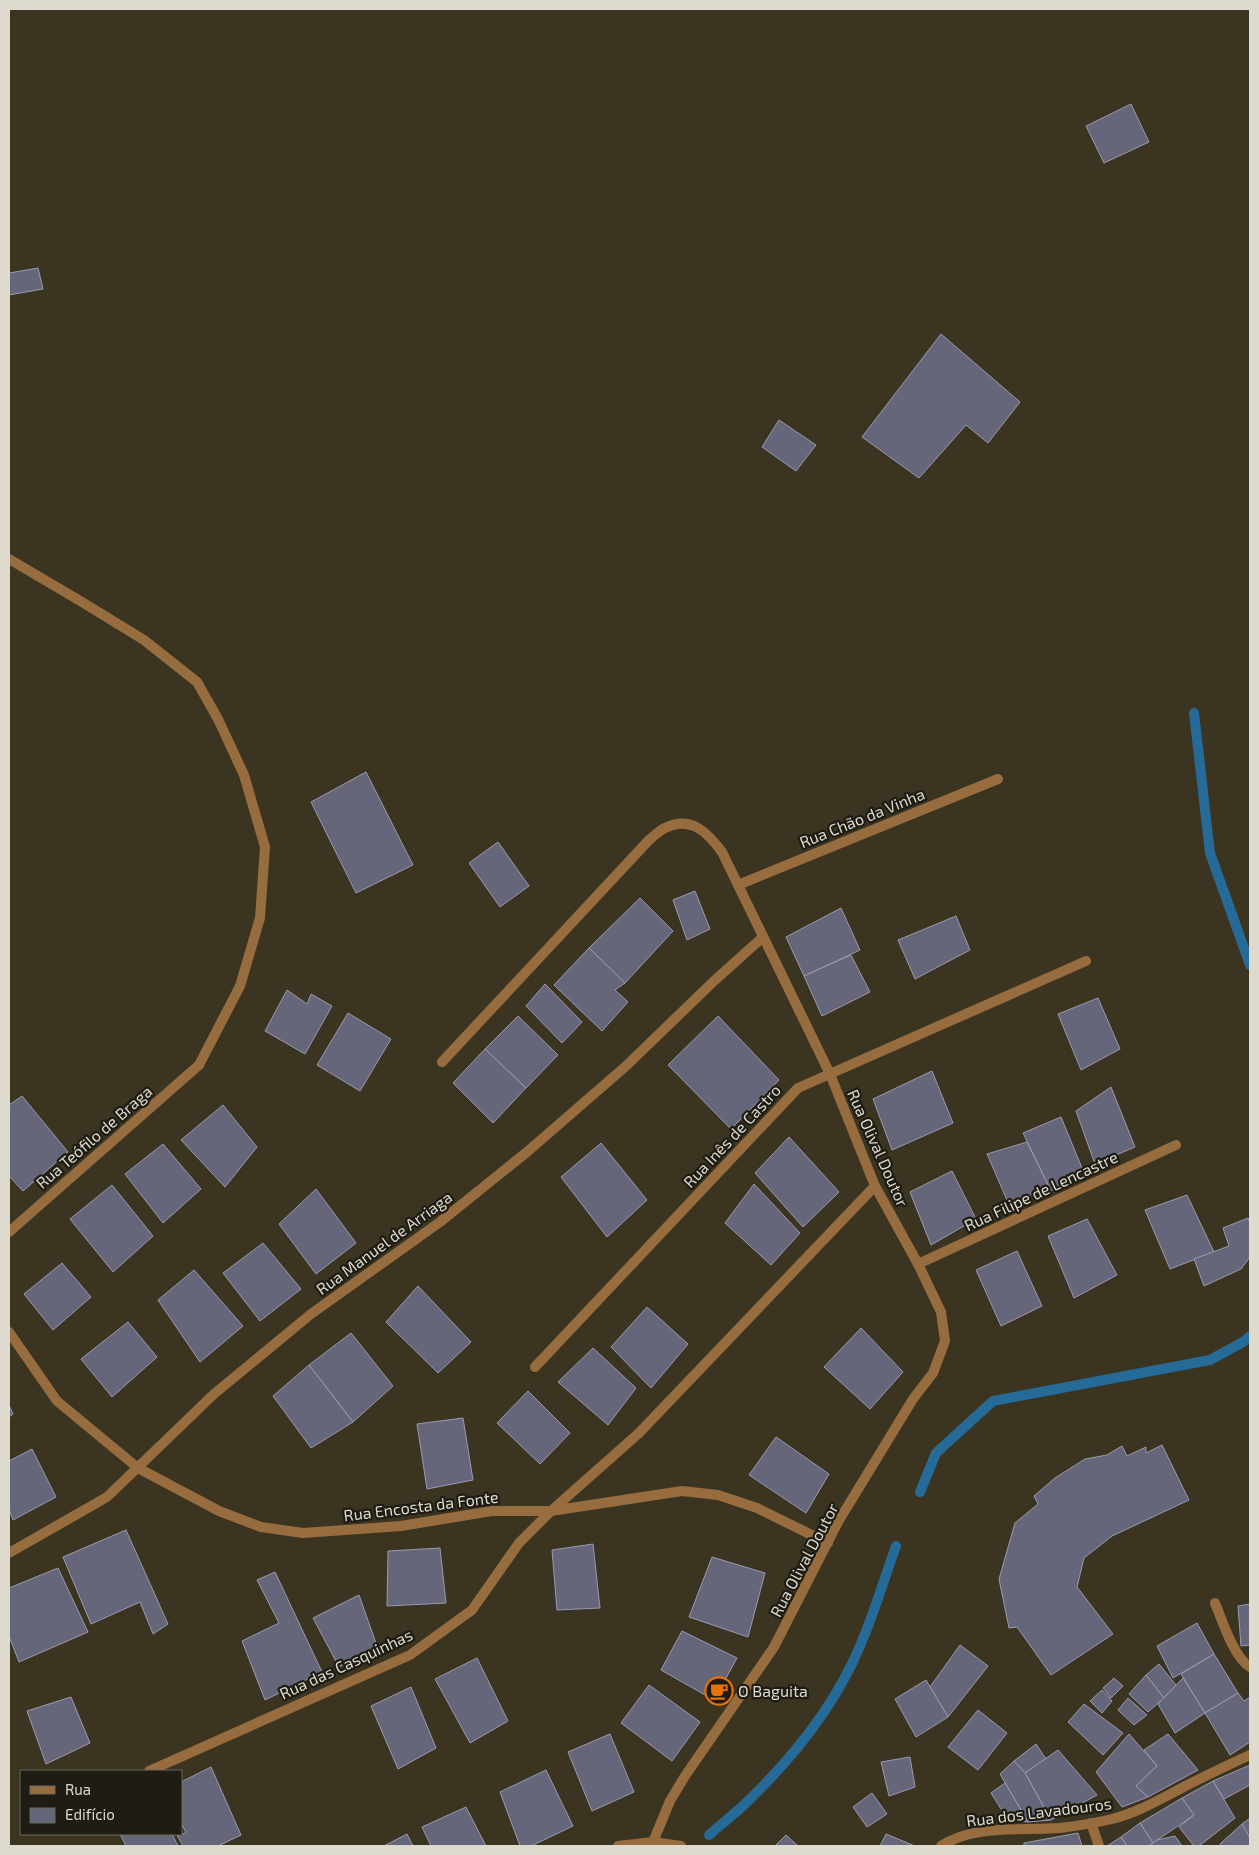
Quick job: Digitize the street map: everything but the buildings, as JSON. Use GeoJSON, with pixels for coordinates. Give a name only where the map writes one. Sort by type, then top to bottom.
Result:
{"type":"FeatureCollection","features":[{"type":"Feature","properties":{"kind":"street","name":"Rua Teófilo de Braga"},"geometry":{"type":"LineString","coordinates":[[9,559],[144,640],[197,682],[218,720],[244,776],[266,847],[260,918],[240,986],[199,1066],[9,1232]]}},
{"type":"Feature","properties":{"kind":"street","name":"Rua Chão da Vinha"},"geometry":{"type":"LineString","coordinates":[[738,885],[998,779]]}},
{"type":"Feature","properties":{"kind":"street","name":"Rua Olival Doutor"},"geometry":{"type":"LineString","coordinates":[[442,1062],[649,840],[666,827],[684,823],[704,830],[722,852],[830,1074],[875,1186],[918,1264],[941,1312],[945,1341],[933,1373],[913,1400],[838,1522],[774,1647],[685,1776],[670,1801],[653,1842]]}},
{"type":"Feature","properties":{"kind":"street","name":"Rua Manuel de Arriaga"},"geometry":{"type":"LineString","coordinates":[[9,1553],[107,1496],[214,1394],[303,1320],[440,1222],[527,1152],[626,1066],[714,981],[763,937]]}},
{"type":"Feature","properties":{"kind":"street","name":"Rua Inês de Castro"},"geometry":{"type":"LineString","coordinates":[[535,1367],[798,1088],[1086,961]]}},
{"type":"Feature","properties":{"kind":"street","name":"Rua Filipe de Lencastre"},"geometry":{"type":"LineString","coordinates":[[918,1264],[1176,1145]]}},
{"type":"Feature","properties":{"kind":"street","name":"Rua das Casquinhas"},"geometry":{"type":"LineString","coordinates":[[151,1770],[410,1655],[472,1610],[519,1543],[551,1511],[639,1433],[875,1186]]}},
{"type":"Feature","properties":{"kind":"street","name":"Rua Encosta da Fonte"},"geometry":{"type":"LineString","coordinates":[[9,1332],[57,1401],[138,1468],[218,1511],[261,1527],[303,1533],[401,1526],[492,1511],[551,1511]]}},
{"type":"Feature","properties":{"kind":"street"},"geometry":{"type":"LineString","coordinates":[[551,1511],[682,1490],[718,1495],[756,1508],[828,1543]]}},
{"type":"Feature","properties":{"kind":"street"},"geometry":{"type":"LineString","coordinates":[[1215,1603],[1229,1639],[1250,1667]]}},
{"type":"Feature","properties":{"kind":"street","name":"Rua dos Lavadouros"},"geometry":{"type":"LineString","coordinates":[[941,1846],[952,1839],[975,1833],[999,1830],[1060,1828],[1123,1816],[1214,1771],[1250,1756]]}},
{"type":"Feature","properties":{"kind":"street"},"geometry":{"type":"LineString","coordinates":[[1092,1823],[1099,1846]]}},
{"type":"Feature","properties":{"kind":"street"},"geometry":{"type":"LineString","coordinates":[[618,1846],[631,1843],[653,1842],[681,1846]]}},
{"type":"Feature","properties":{"kind":"waterway"},"geometry":{"type":"LineString","coordinates":[[1194,713],[1210,853],[1250,965]]}},
{"type":"Feature","properties":{"kind":"waterway"},"geometry":{"type":"LineString","coordinates":[[920,1492],[936,1453],[993,1401],[1210,1360],[1243,1342],[1250,1336]]}},
{"type":"Feature","properties":{"kind":"waterway"},"geometry":{"type":"LineString","coordinates":[[709,1835],[742,1807],[768,1781],[814,1727],[827,1707],[839,1688],[860,1646],[896,1546]]}},
{"type":"Feature","properties":{"kind":"place","name":"O Baguita"},"geometry":{"type":"Point","coordinates":[719,1691]}}]}
